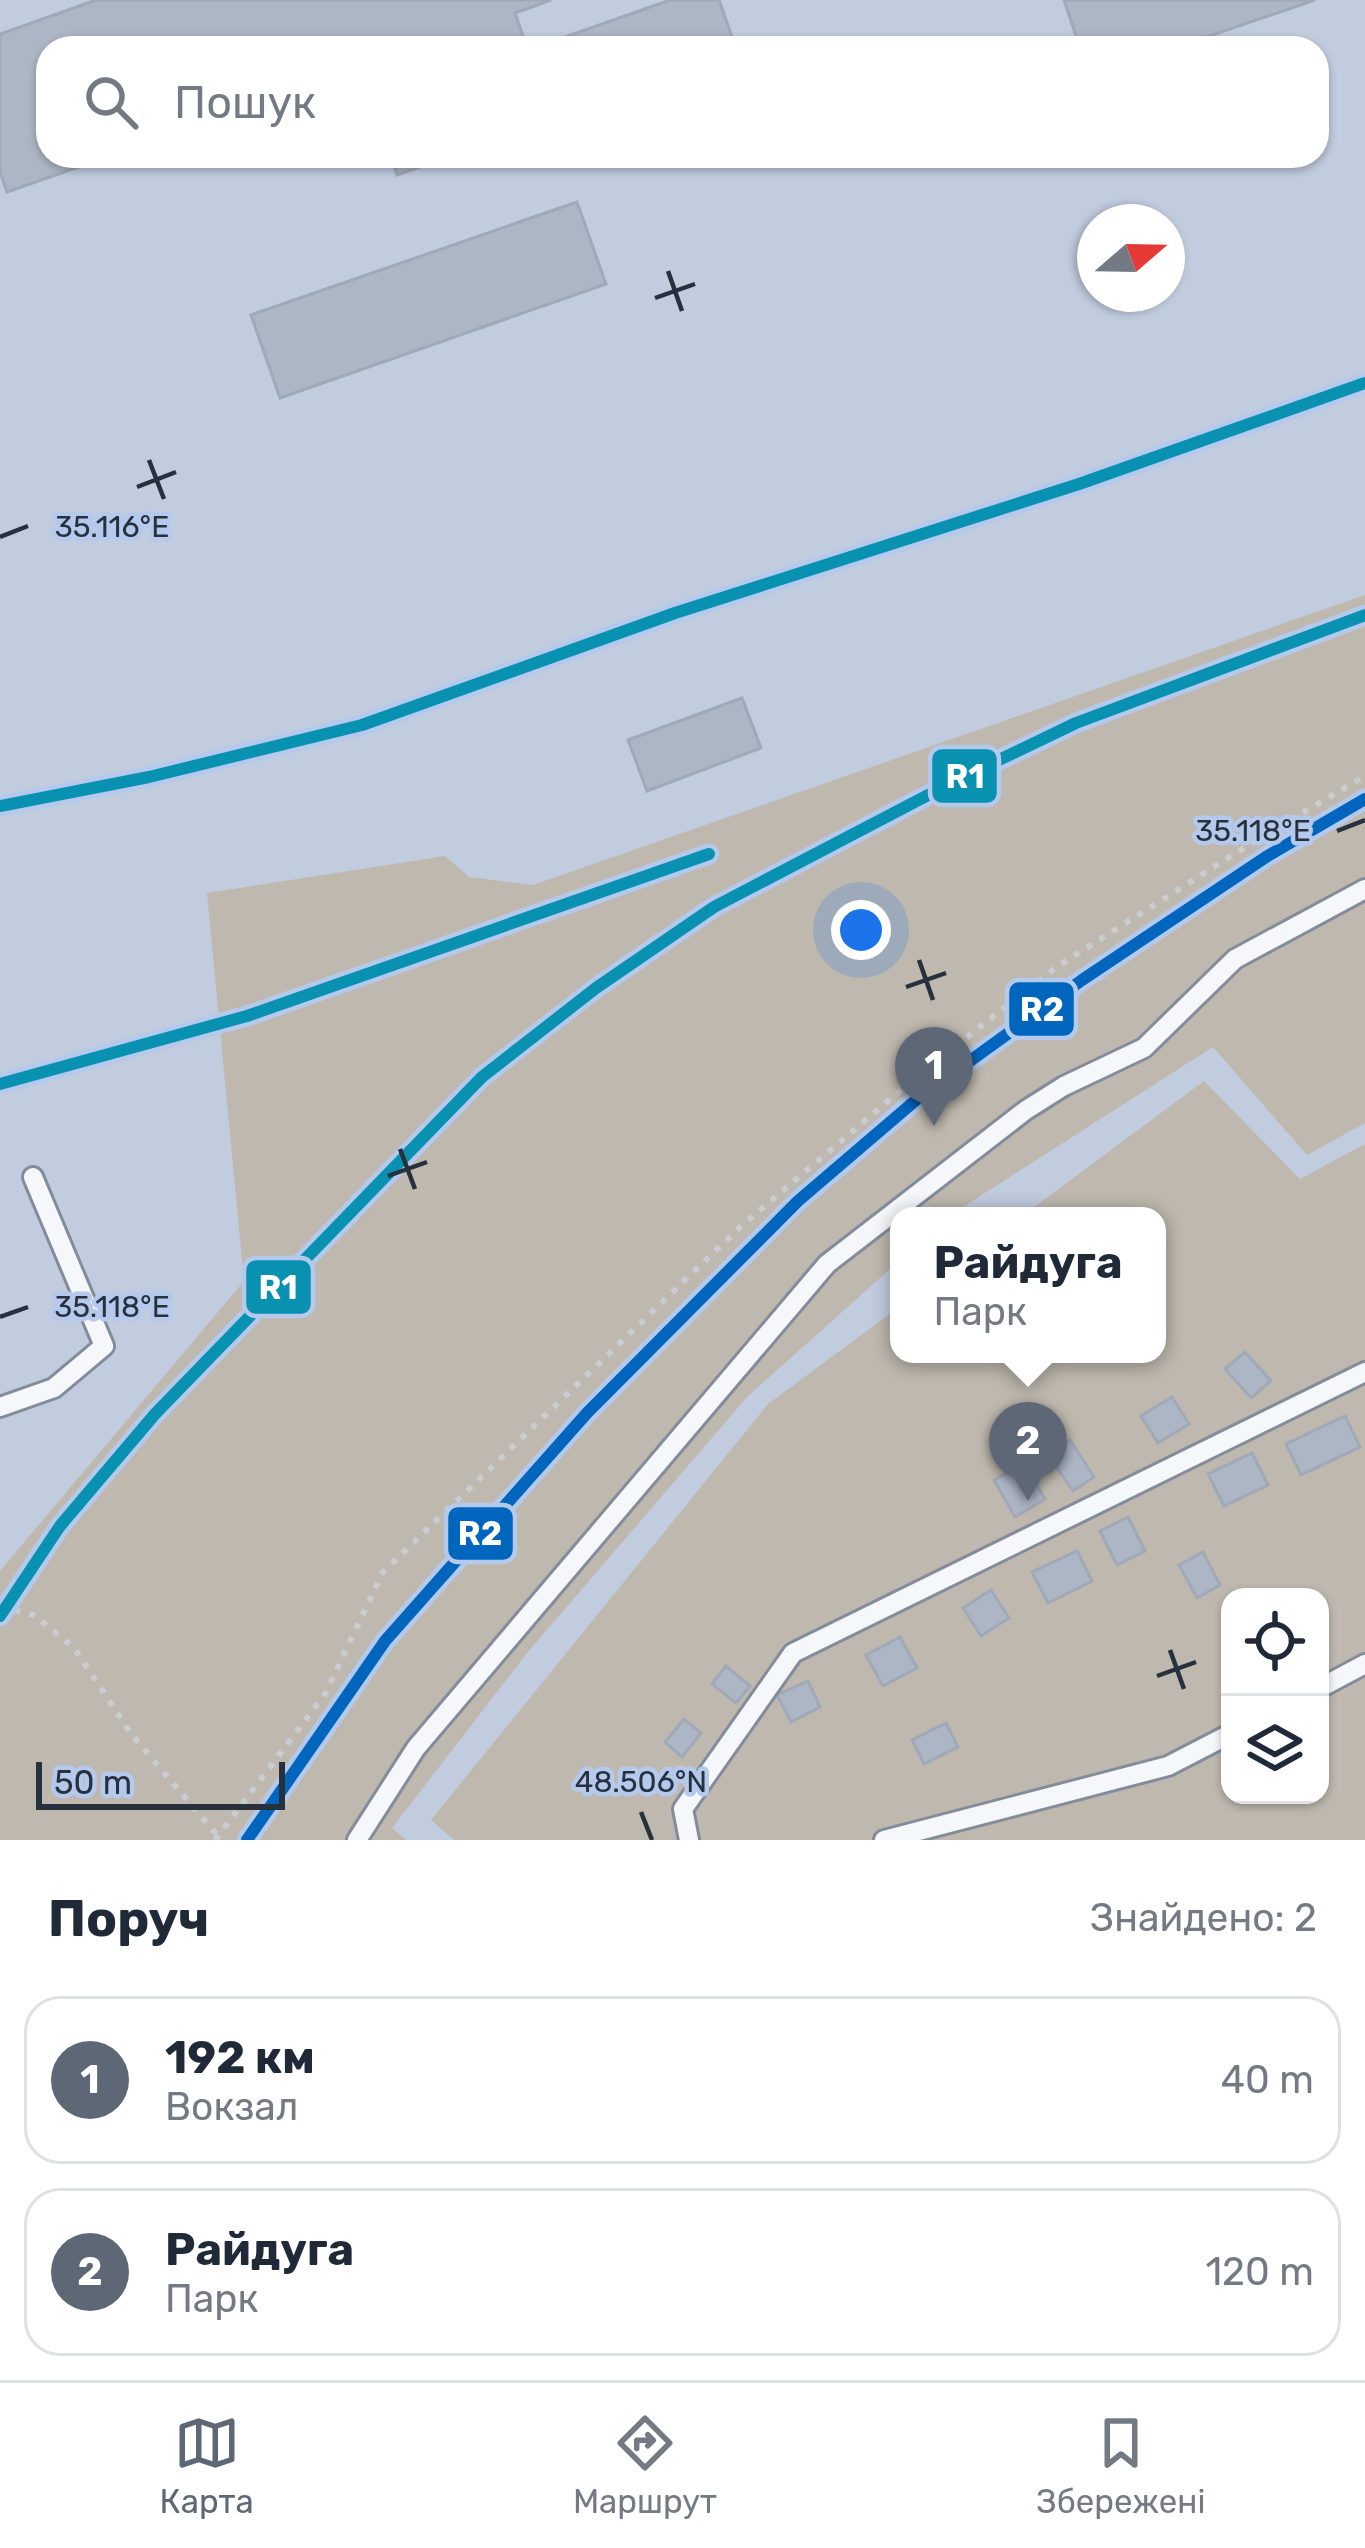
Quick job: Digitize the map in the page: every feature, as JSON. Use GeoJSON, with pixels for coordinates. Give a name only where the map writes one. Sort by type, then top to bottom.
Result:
{"type":"FeatureCollection","features":[{"type":"Feature","properties":{"kind":"lane"},"geometry":{"type":"LineString","coordinates":[[901,1207],[1026,1110],[1144,1048],[1235,959],[1365,890]]}},
{"type":"Feature","properties":{"kind":"lane"},"geometry":{"type":"LineString","coordinates":[[0,1407],[54,1388],[104,1346],[33,1177]]}},
{"type":"Feature","properties":{"kind":"lane"},"geometry":{"type":"LineString","coordinates":[[356,1840],[416,1748],[827,1264],[890,1215]]}},
{"type":"Feature","properties":{"kind":"lane"},"geometry":{"type":"LineString","coordinates":[[688,1840],[683,1809],[793,1653],[1365,1372]]}},
{"type":"Feature","properties":{"kind":"lane"},"geometry":{"type":"LineString","coordinates":[[1329,1683],[1365,1664]]}},
{"type":"Feature","properties":{"kind":"lane"},"geometry":{"type":"LineString","coordinates":[[884,1840],[1168,1766],[1221,1739]]}},
{"type":"Feature","properties":{"kind":"path"},"geometry":{"type":"LineString","coordinates":[[0,1607],[34,1616],[74,1648],[132,1735],[216,1838],[325,1694],[383,1572],[739,1228],[922,1072],[1058,966],[1365,776]]}},
{"type":"Feature","properties":{"kind":"shaded area"},"geometry":{"type":"Polygon","coordinates":[[[1365,595],[1365,1123],[1307,1155],[1213,1047],[963,1207],[890,1207],[890,1269],[747,1397],[527,1653],[392,1828],[406,1840],[0,1840],[0,1571],[244,1281],[207,893],[445,856],[469,877],[533,885],[1365,595]]]}},
{"type":"Feature","properties":{"kind":"shaded area"},"geometry":{"type":"Polygon","coordinates":[[[1204,1081],[1300,1179],[1365,1144],[1365,1840],[454,1840],[431,1820],[768,1404],[890,1314],[890,1363],[1166,1363],[1166,1207],[1034,1207],[1204,1081]]]}},
{"type":"Feature","properties":{"kind":"building"},"geometry":{"type":"Polygon","coordinates":[[[96,0],[551,0],[515,13],[523,36],[36,36],[36,168],[76,168],[7,192],[0,172],[0,34],[96,0]]]}},
{"type":"Feature","properties":{"kind":"building"},"geometry":{"type":"Polygon","coordinates":[[[670,0],[719,0],[732,36],[568,36],[670,0]]]}},
{"type":"Feature","properties":{"kind":"building"},"geometry":{"type":"Polygon","coordinates":[[[1064,0],[1315,0],[1209,36],[1076,36],[1064,0]]]}},
{"type":"Feature","properties":{"kind":"building"},"geometry":{"type":"Polygon","coordinates":[[[577,202],[606,284],[280,398],[251,315],[577,202]]]}},
{"type":"Feature","properties":{"kind":"building"},"geometry":{"type":"Polygon","coordinates":[[[742,698],[761,748],[647,791],[628,740],[742,698]]]}},
{"type":"Feature","properties":{"kind":"building"},"geometry":{"type":"Polygon","coordinates":[[[1245,1352],[1271,1381],[1251,1398],[1225,1369],[1245,1352]]]}},
{"type":"Feature","properties":{"kind":"building"},"geometry":{"type":"Polygon","coordinates":[[[1172,1397],[1189,1424],[1158,1443],[1141,1416],[1172,1397]]]}},
{"type":"Feature","properties":{"kind":"building"},"geometry":{"type":"Polygon","coordinates":[[[1345,1416],[1360,1447],[1301,1475],[1286,1444],[1345,1416]]]}},
{"type":"Feature","properties":{"kind":"building"},"geometry":{"type":"Polygon","coordinates":[[[1070,1440],[1094,1477],[1073,1491],[1048,1455],[1070,1440]]]}},
{"type":"Feature","properties":{"kind":"building"},"geometry":{"type":"Polygon","coordinates":[[[1252,1453],[1268,1485],[1224,1506],[1208,1474],[1252,1453]]]}},
{"type":"Feature","properties":{"kind":"building"},"geometry":{"type":"Polygon","coordinates":[[[1025,1463],[1045,1499],[1015,1517],[994,1480],[1025,1463]]]}},
{"type":"Feature","properties":{"kind":"building"},"geometry":{"type":"Polygon","coordinates":[[[1128,1517],[1145,1551],[1117,1565],[1100,1531],[1128,1517]]]}},
{"type":"Feature","properties":{"kind":"building"},"geometry":{"type":"Polygon","coordinates":[[[1077,1551],[1092,1581],[1048,1603],[1032,1572],[1077,1551]]]}},
{"type":"Feature","properties":{"kind":"building"},"geometry":{"type":"Polygon","coordinates":[[[1203,1552],[1220,1585],[1197,1598],[1179,1565],[1203,1552]]]}},
{"type":"Feature","properties":{"kind":"building"},"geometry":{"type":"Polygon","coordinates":[[[991,1590],[1009,1618],[981,1636],[963,1608],[991,1590]]]}},
{"type":"Feature","properties":{"kind":"building"},"geometry":{"type":"Polygon","coordinates":[[[900,1637],[917,1668],[883,1686],[866,1655],[900,1637]]]}},
{"type":"Feature","properties":{"kind":"building"},"geometry":{"type":"Polygon","coordinates":[[[726,1666],[750,1686],[736,1703],[712,1684],[726,1666]]]}},
{"type":"Feature","properties":{"kind":"building"},"geometry":{"type":"Polygon","coordinates":[[[808,1681],[820,1707],[791,1722],[777,1695],[808,1681]]]}},
{"type":"Feature","properties":{"kind":"building"},"geometry":{"type":"Polygon","coordinates":[[[684,1719],[701,1733],[682,1757],[665,1742],[684,1719]]]}},
{"type":"Feature","properties":{"kind":"building"},"geometry":{"type":"Polygon","coordinates":[[[946,1723],[958,1747],[924,1764],[912,1740],[946,1723]]]}},
{"type":"Feature","properties":{"kind":"transit line","name":"R1"},"geometry":{"type":"LineString","coordinates":[[0,806],[149,777],[362,725],[675,613],[1079,484],[1365,383]]}},
{"type":"Feature","properties":{"kind":"transit line","name":"R1"},"geometry":{"type":"LineString","coordinates":[[0,1616],[60,1526],[155,1414],[482,1077],[596,988],[714,907],[953,782],[1076,723],[1365,615]]}},
{"type":"Feature","properties":{"kind":"transit line","name":"R2"},"geometry":{"type":"LineString","coordinates":[[247,1840],[385,1641],[587,1413],[798,1201],[916,1100],[1082,980],[1266,857],[1365,799]]}},
{"type":"Feature","properties":{"kind":"transit line","name":"R1"},"geometry":{"type":"LineString","coordinates":[[0,1084],[247,1016],[709,854]]}},
{"type":"Feature","properties":{"kind":"place","name":"192 км"},"geometry":{"type":"Point","coordinates":[934,1126]}},
{"type":"Feature","properties":{"kind":"place","name":"Райдуга"},"geometry":{"type":"Point","coordinates":[1028,1501]}}]}
